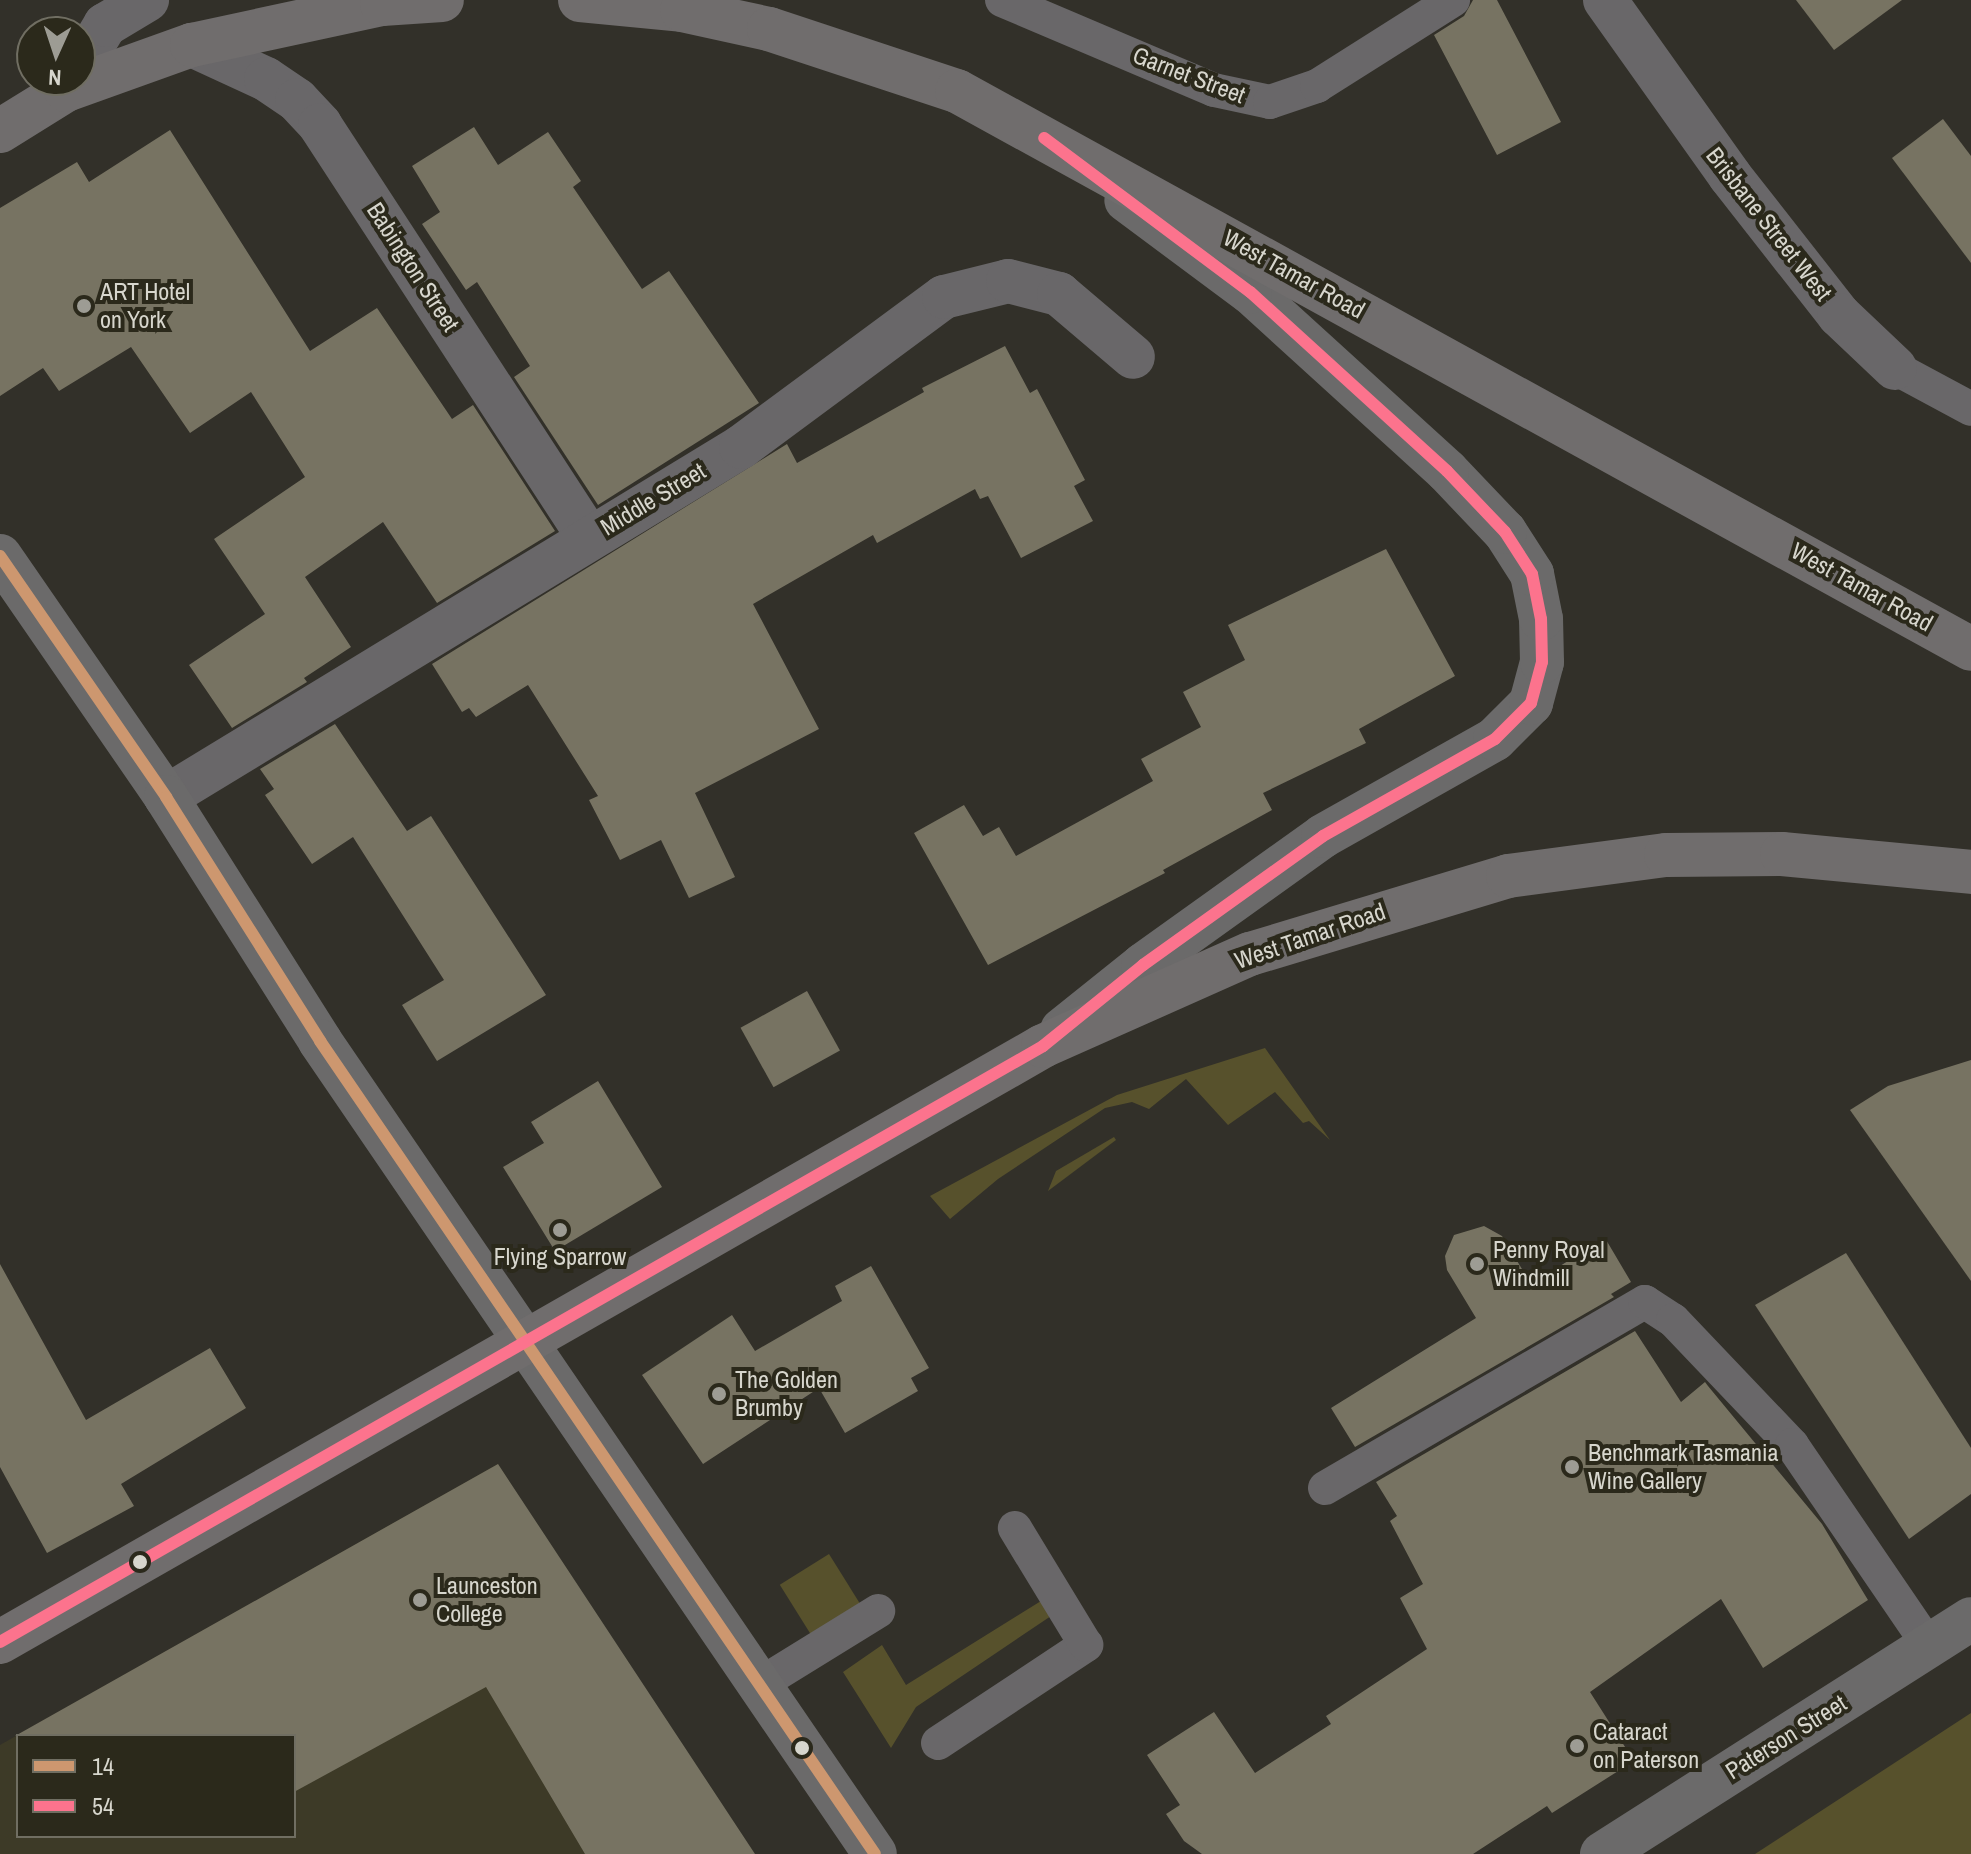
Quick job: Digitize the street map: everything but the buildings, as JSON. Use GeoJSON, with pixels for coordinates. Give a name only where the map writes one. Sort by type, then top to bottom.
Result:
{"type":"FeatureCollection","features":[{"type":"Feature","properties":{"kind":"highway"},"geometry":{"type":"LineString","coordinates":[[96,72],[192,45],[382,4],[442,0]]}},
{"type":"Feature","properties":{"kind":"highway","name":"West Tamar Road"},"geometry":{"type":"LineString","coordinates":[[580,0],[682,10],[873,59],[957,91],[1971,649]]}},
{"type":"Feature","properties":{"kind":"highway"},"geometry":{"type":"LineString","coordinates":[[0,131],[49,96]]}},
{"type":"Feature","properties":{"kind":"highway","name":"West Tamar Road"},"geometry":{"type":"LineString","coordinates":[[0,1642],[527,1344],[1043,1046],[1250,954],[1508,876],[1666,855],[1753,854],[1900,862],[1971,872]]}},
{"type":"Feature","properties":{"kind":"street"},"geometry":{"type":"LineString","coordinates":[[96,40],[105,25],[147,0]]}},
{"type":"Feature","properties":{"kind":"street","name":"Brisbane Street West"},"geometry":{"type":"LineString","coordinates":[[1605,0],[1730,176],[1839,315],[1895,368]]}},
{"type":"Feature","properties":{"kind":"street","name":"Babington Street"},"geometry":{"type":"LineString","coordinates":[[192,45],[266,79],[297,100],[320,125],[589,537]]}},
{"type":"Feature","properties":{"kind":"street"},"geometry":{"type":"LineString","coordinates":[[1043,1046],[1143,965],[1323,836],[1495,739],[1531,703],[1542,662],[1541,619],[1532,574],[1505,532],[1447,471],[1250,292],[1044,138]]}},
{"type":"Feature","properties":{"kind":"street","name":"Middle Street"},"geometry":{"type":"LineString","coordinates":[[166,797],[741,447],[944,297],[1008,281],[1059,294],[1133,357]]}},
{"type":"Feature","properties":{"kind":"street"},"geometry":{"type":"LineString","coordinates":[[0,556],[166,797],[320,1041],[875,1854]]}},
{"type":"Feature","properties":{"kind":"street","name":"Paterson Street"},"geometry":{"type":"LineString","coordinates":[[1602,1854],[1971,1619]]}},
{"type":"Feature","properties":{"kind":"lane","name":"Garnet Street"},"geometry":{"type":"LineString","coordinates":[[1002,0],[1214,90],[1270,102],[1317,86],[1453,0]]}},
{"type":"Feature","properties":{"kind":"lane","name":"Brisbane Street West"},"geometry":{"type":"LineString","coordinates":[[1895,368],[1971,409]]}},
{"type":"Feature","properties":{"kind":"lane"},"geometry":{"type":"LineString","coordinates":[[1325,1488],[1645,1302],[1673,1320],[1792,1445],[1929,1646]]}},
{"type":"Feature","properties":{"kind":"lane"},"geometry":{"type":"LineString","coordinates":[[938,1743],[1086,1645],[1015,1528]]}},
{"type":"Feature","properties":{"kind":"lane"},"geometry":{"type":"LineString","coordinates":[[760,1684],[878,1611]]}},
{"type":"Feature","properties":{"kind":"shaded area"},"geometry":{"type":"Polygon","coordinates":[[[1265,1048],[1330,1140],[1309,1121],[1303,1123],[1275,1092],[1228,1125],[1186,1079],[1149,1109],[1132,1102],[1105,1108],[998,1179],[950,1219],[930,1196],[1117,1095],[1265,1048]]]}},
{"type":"Feature","properties":{"kind":"shaded area"},"geometry":{"type":"Polygon","coordinates":[[[1114,1137],[1116,1140],[1048,1191],[1056,1171],[1114,1137]]]}},
{"type":"Feature","properties":{"kind":"shaded area","name":"Launceston College"},"geometry":{"type":"Polygon","coordinates":[[[498,1464],[743,1854],[0,1854],[0,1745],[16,1736],[16,1838],[296,1838],[296,1734],[19,1734],[498,1464]]]}},
{"type":"Feature","properties":{"kind":"shaded area"},"geometry":{"type":"Polygon","coordinates":[[[829,1554],[860,1603],[811,1634],[780,1585],[829,1554]]]}},
{"type":"Feature","properties":{"kind":"shaded area"},"geometry":{"type":"Polygon","coordinates":[[[1041,1601],[1051,1616],[916,1707],[891,1748],[843,1672],[882,1645],[906,1685],[1041,1601]]]}},
{"type":"Feature","properties":{"kind":"shaded area"},"geometry":{"type":"Polygon","coordinates":[[[1971,1713],[1971,1854],[1755,1854],[1971,1713]]]}},
{"type":"Feature","properties":{"kind":"transit line","name":"54"},"geometry":{"type":"LineString","coordinates":[[0,1642],[1043,1046],[1143,965],[1323,836],[1495,739],[1531,703],[1542,662],[1541,619],[1532,574],[1505,532],[1447,471],[1250,292],[1044,138]]}},
{"type":"Feature","properties":{"kind":"transit line","name":"14"},"geometry":{"type":"LineString","coordinates":[[0,556],[166,797],[320,1041],[875,1854]]}},
{"type":"Feature","properties":{"kind":"place","name":"ART Hotel on York"},"geometry":{"type":"Point","coordinates":[84,306]}},
{"type":"Feature","properties":{"kind":"place","name":"Flying Sparrow"},"geometry":{"type":"Point","coordinates":[560,1230]}},
{"type":"Feature","properties":{"kind":"place","name":"Penny Royal Windmill"},"geometry":{"type":"Point","coordinates":[1477,1264]}},
{"type":"Feature","properties":{"kind":"place","name":"The Golden Brumby"},"geometry":{"type":"Point","coordinates":[719,1394]}},
{"type":"Feature","properties":{"kind":"place","name":"Benchmark Tasmania Wine Gallery"},"geometry":{"type":"Point","coordinates":[1572,1467]}},
{"type":"Feature","properties":{"kind":"place","name":"Launceston College"},"geometry":{"type":"Point","coordinates":[420,1600]}},
{"type":"Feature","properties":{"kind":"place","name":"Cataract on Paterson"},"geometry":{"type":"Point","coordinates":[1577,1746]}}]}
